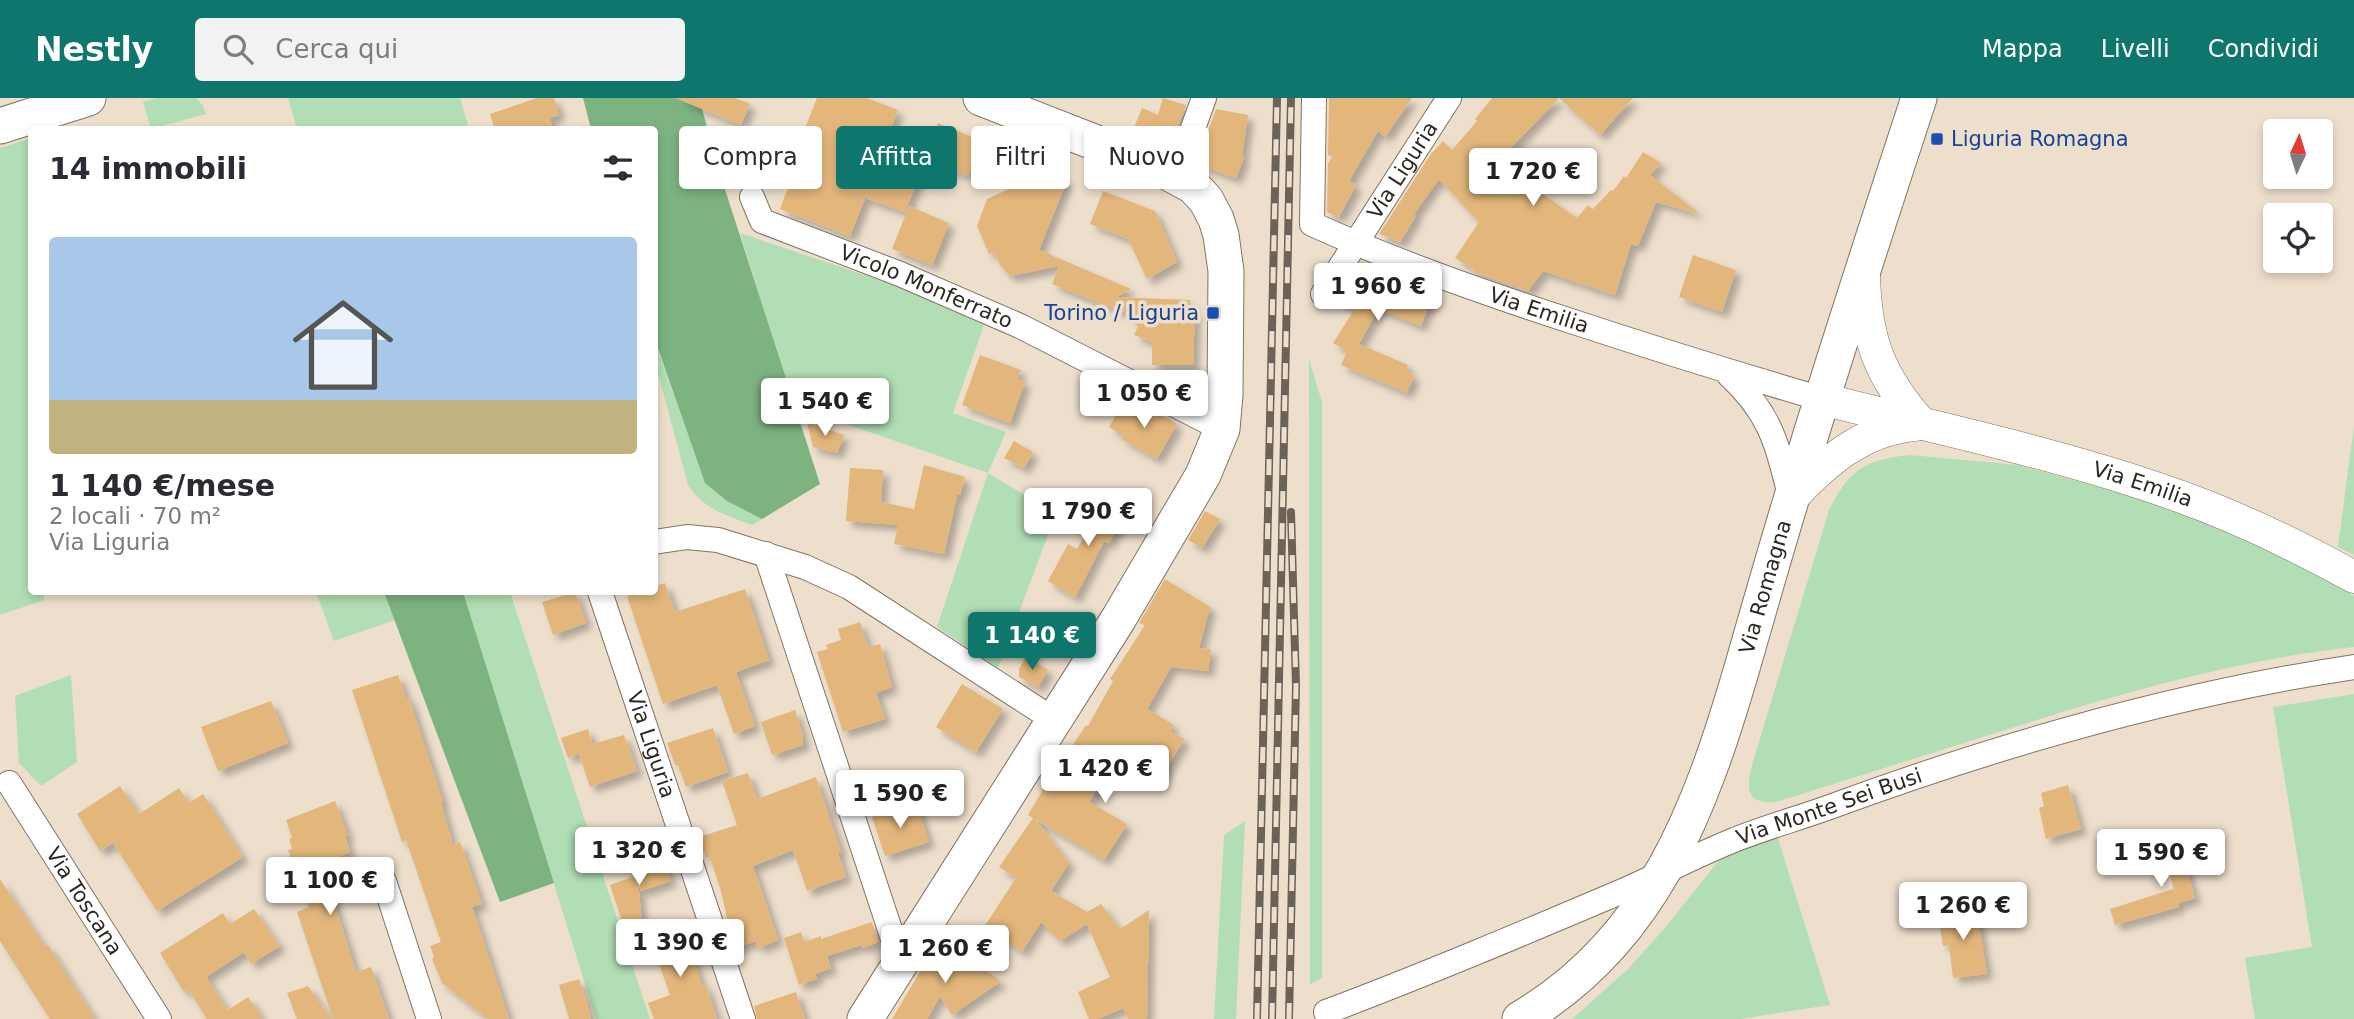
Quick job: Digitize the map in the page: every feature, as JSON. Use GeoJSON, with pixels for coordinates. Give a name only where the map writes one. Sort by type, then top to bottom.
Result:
{"type":"FeatureCollection","features":[{"type":"Feature","properties":{"kind":"main road"},"geometry":{"type":"LineString","coordinates":[[3,116],[88,98]]}},
{"type":"Feature","properties":{"kind":"main road"},"geometry":{"type":"LineString","coordinates":[[981,98],[1084,139]]}},
{"type":"Feature","properties":{"kind":"main road","name":"Via Romagna"},"geometry":{"type":"LineString","coordinates":[[1520,1019],[1563,991],[1600,957],[1635,917],[1665,871],[1686,829],[1715,754],[1822,399],[1919,98]]}},
{"type":"Feature","properties":{"kind":"main road"},"geometry":{"type":"LineString","coordinates":[[865,1019],[1119,618],[1212,456],[1222,429],[1227,334],[1224,250],[1216,219],[1206,200],[1196,189]]}},
{"type":"Feature","properties":{"kind":"street"},"geometry":{"type":"LineString","coordinates":[[1194,126],[1204,98]]}},
{"type":"Feature","properties":{"kind":"street","name":"Via Liguria"},"geometry":{"type":"LineString","coordinates":[[1314,98],[1312,224],[1356,244]]}},
{"type":"Feature","properties":{"kind":"street","name":"Via Liguria"},"geometry":{"type":"LineString","coordinates":[[1323,294],[1449,98]]}},
{"type":"Feature","properties":{"kind":"street","name":"Vicolo Monferrato"},"geometry":{"type":"LineString","coordinates":[[752,197],[762,221],[900,274],[1020,326],[1222,429]]}},
{"type":"Feature","properties":{"kind":"street","name":"Via Emilia"},"geometry":{"type":"LineString","coordinates":[[1356,244],[1516,303],[1726,372],[2085,467],[2174,494],[2274,534],[2354,577]]}},
{"type":"Feature","properties":{"kind":"street"},"geometry":{"type":"LineString","coordinates":[[1864,267],[1865,300],[1878,359],[1896,394],[1922,424]]}},
{"type":"Feature","properties":{"kind":"street","name":"Via Emilia"},"geometry":{"type":"LineString","coordinates":[[1726,372],[1760,408],[1777,448],[1791,499]]}},
{"type":"Feature","properties":{"kind":"street","name":"Via Emilia"},"geometry":{"type":"LineString","coordinates":[[1791,499],[1816,472],[1860,441],[1898,426],[1922,424]]}},
{"type":"Feature","properties":{"kind":"street"},"geometry":{"type":"LineString","coordinates":[[658,541],[687,537],[718,540],[805,567],[849,587],[1054,720]]}},
{"type":"Feature","properties":{"kind":"street"},"geometry":{"type":"LineString","coordinates":[[766,554],[901,963]]}},
{"type":"Feature","properties":{"kind":"street","name":"Via Liguria"},"geometry":{"type":"LineString","coordinates":[[601,595],[743,1019]]}},
{"type":"Feature","properties":{"kind":"street","name":"Via Monte Sei Busi"},"geometry":{"type":"LineString","coordinates":[[1326,1012],[1415,978],[1735,840],[1980,755],[2123,714],[2234,687],[2354,667]]}},
{"type":"Feature","properties":{"kind":"street","name":"Via Toscana"},"geometry":{"type":"LineString","coordinates":[[9,783],[159,1019]]}},
{"type":"Feature","properties":{"kind":"street"},"geometry":{"type":"LineString","coordinates":[[384,881],[429,1019]]}},
{"type":"Feature","properties":{"kind":"green space"},"geometry":{"type":"Polygon","coordinates":[[[156,98],[196,98],[206,114],[162,126],[150,126],[143,102],[156,98]]]}},
{"type":"Feature","properties":{"kind":"green space"},"geometry":{"type":"Polygon","coordinates":[[[288,98],[460,98],[468,126],[296,126],[288,98]]]}},
{"type":"Feature","properties":{"kind":"green space"},"geometry":{"type":"Polygon","coordinates":[[[583,98],[699,98],[707,126],[679,126],[679,189],[725,189],[820,484],[762,519],[727,501],[705,483],[658,349],[658,126],[590,126],[583,98]]]}},
{"type":"Feature","properties":{"kind":"green space"},"geometry":{"type":"Polygon","coordinates":[[[28,139],[28,595],[43,595],[44,600],[0,615],[0,148],[28,139]]]}},
{"type":"Feature","properties":{"kind":"green space"},"geometry":{"type":"Polygon","coordinates":[[[740,233],[897,286],[984,325],[953,413],[1006,432],[988,473],[794,406],[740,233]]]}},
{"type":"Feature","properties":{"kind":"green space"},"geometry":{"type":"Polygon","coordinates":[[[658,351],[705,482],[727,501],[762,519],[752,525],[725,515],[701,500],[688,485],[658,373],[658,351]]]}},
{"type":"Feature","properties":{"kind":"green space"},"geometry":{"type":"Polygon","coordinates":[[[1309,359],[1322,402],[1322,978],[1310,984],[1309,359]]]}},
{"type":"Feature","properties":{"kind":"green space"},"geometry":{"type":"Polygon","coordinates":[[[2354,426],[2354,555],[2338,547],[2354,426]]]}},
{"type":"Feature","properties":{"kind":"green space"},"geometry":{"type":"Polygon","coordinates":[[[1910,455],[2018,465],[2170,507],[2274,552],[2354,596],[2354,647],[2264,661],[2175,680],[2043,718],[1776,802],[1754,798],[1749,788],[1752,765],[1829,510],[1844,485],[1860,469],[1881,460],[1910,455]]]}},
{"type":"Feature","properties":{"kind":"green space"},"geometry":{"type":"Polygon","coordinates":[[[988,473],[1056,514],[998,668],[937,627],[988,473]]]}},
{"type":"Feature","properties":{"kind":"green space"},"geometry":{"type":"Polygon","coordinates":[[[317,595],[385,595],[395,620],[334,641],[317,595]]]}},
{"type":"Feature","properties":{"kind":"green space"},"geometry":{"type":"Polygon","coordinates":[[[385,595],[464,595],[554,883],[500,902],[385,595]]]}},
{"type":"Feature","properties":{"kind":"green space"},"geometry":{"type":"Polygon","coordinates":[[[464,595],[511,595],[650,1019],[596,1019],[464,595]]]}},
{"type":"Feature","properties":{"kind":"green space"},"geometry":{"type":"Polygon","coordinates":[[[71,675],[77,762],[41,786],[19,763],[15,696],[71,675]]]}},
{"type":"Feature","properties":{"kind":"green space"},"geometry":{"type":"Polygon","coordinates":[[[2354,694],[2354,1019],[2255,1019],[2245,958],[2312,947],[2273,707],[2354,694]]]}},
{"type":"Feature","properties":{"kind":"green space"},"geometry":{"type":"Polygon","coordinates":[[[1245,821],[1236,1019],[1214,1019],[1224,835],[1245,821]]]}},
{"type":"Feature","properties":{"kind":"green space"},"geometry":{"type":"Polygon","coordinates":[[[1774,826],[1830,1005],[1740,1019],[1572,1019],[1628,969],[1664,929],[1735,840],[1774,826]]]}},
{"type":"Feature","properties":{"kind":"building"},"geometry":{"type":"Polygon","coordinates":[[[537,98],[554,98],[559,115],[550,118],[552,126],[494,126],[490,114],[537,98]]]}},
{"type":"Feature","properties":{"kind":"building"},"geometry":{"type":"Polygon","coordinates":[[[675,98],[735,98],[750,104],[741,125],[675,98]]]}},
{"type":"Feature","properties":{"kind":"building"},"geometry":{"type":"Polygon","coordinates":[[[817,98],[867,98],[898,110],[892,126],[836,126],[836,189],[914,189],[905,212],[865,198],[850,236],[780,209],[788,189],[822,189],[822,126],[806,126],[817,98]]]}},
{"type":"Feature","properties":{"kind":"building"},"geometry":{"type":"Polygon","coordinates":[[[1163,98],[1186,105],[1178,126],[1135,126],[1142,108],[1158,115],[1163,98]]]}},
{"type":"Feature","properties":{"kind":"building"},"geometry":{"type":"Polygon","coordinates":[[[1329,98],[1412,98],[1385,137],[1378,131],[1349,181],[1356,185],[1339,217],[1327,212],[1328,164],[1332,157],[1328,155],[1329,98]]]}},
{"type":"Feature","properties":{"kind":"building"},"geometry":{"type":"Polygon","coordinates":[[[1492,98],[1559,98],[1494,165],[1535,201],[1541,193],[1577,218],[1588,205],[1593,209],[1613,191],[1624,176],[1626,178],[1643,152],[1661,163],[1650,175],[1700,214],[1656,202],[1638,246],[1631,244],[1615,295],[1543,271],[1528,291],[1472,271],[1473,269],[1455,258],[1479,222],[1439,179],[1414,214],[1416,216],[1400,242],[1379,234],[1431,154],[1443,141],[1452,150],[1477,121],[1475,119],[1492,98]]]}},
{"type":"Feature","properties":{"kind":"building"},"geometry":{"type":"Polygon","coordinates":[[[1559,98],[1633,98],[1600,135],[1559,98]]]}},
{"type":"Feature","properties":{"kind":"building"},"geometry":{"type":"Polygon","coordinates":[[[1216,109],[1248,115],[1244,157],[1236,178],[1209,169],[1209,128],[1216,109]]]}},
{"type":"Feature","properties":{"kind":"building"},"geometry":{"type":"Polygon","coordinates":[[[957,131],[971,136],[971,168],[968,176],[957,172],[957,131]]]}},
{"type":"Feature","properties":{"kind":"building"},"geometry":{"type":"Polygon","coordinates":[[[1009,189],[1063,189],[1039,250],[1131,289],[1117,297],[1190,300],[1190,309],[1195,309],[1193,365],[1152,365],[1152,342],[1134,335],[1138,326],[1132,322],[1135,317],[1052,284],[1059,266],[1010,276],[1000,265],[994,252],[989,254],[977,226],[987,199],[1009,189]]]}},
{"type":"Feature","properties":{"kind":"building"},"geometry":{"type":"Polygon","coordinates":[[[1103,191],[1155,211],[1177,262],[1147,279],[1128,239],[1090,224],[1103,191]]]}},
{"type":"Feature","properties":{"kind":"building"},"geometry":{"type":"Polygon","coordinates":[[[909,206],[949,223],[932,265],[892,249],[909,206]]]}},
{"type":"Feature","properties":{"kind":"building"},"geometry":{"type":"Polygon","coordinates":[[[1693,255],[1736,270],[1722,312],[1679,297],[1693,255]]]}},
{"type":"Feature","properties":{"kind":"building"},"geometry":{"type":"Polygon","coordinates":[[[1362,262],[1382,272],[1380,274],[1433,294],[1421,326],[1378,309],[1359,344],[1408,365],[1406,371],[1414,376],[1407,393],[1341,365],[1347,351],[1333,343],[1354,310],[1337,300],[1362,262]]]}},
{"type":"Feature","properties":{"kind":"building"},"geometry":{"type":"Polygon","coordinates":[[[980,355],[1021,370],[1017,379],[1025,382],[1010,423],[962,405],[980,355]]]}},
{"type":"Feature","properties":{"kind":"building"},"geometry":{"type":"Polygon","coordinates":[[[1144,406],[1177,424],[1157,459],[1122,439],[1123,436],[1109,427],[1121,407],[1138,416],[1144,406]]]}},
{"type":"Feature","properties":{"kind":"building"},"geometry":{"type":"Polygon","coordinates":[[[807,422],[844,435],[837,453],[813,447],[807,422]]]}},
{"type":"Feature","properties":{"kind":"building"},"geometry":{"type":"Polygon","coordinates":[[[1014,441],[1033,452],[1024,468],[1004,458],[1014,441]]]}},
{"type":"Feature","properties":{"kind":"building"},"geometry":{"type":"Polygon","coordinates":[[[924,465],[965,477],[960,495],[957,495],[944,554],[894,544],[898,525],[846,521],[850,468],[883,470],[881,502],[914,509],[924,465]]]}},
{"type":"Feature","properties":{"kind":"building"},"geometry":{"type":"Polygon","coordinates":[[[1108,495],[1129,507],[1109,543],[1104,541],[1075,598],[1048,581],[1068,544],[1077,549],[1108,495]]]}},
{"type":"Feature","properties":{"kind":"building"},"geometry":{"type":"Polygon","coordinates":[[[1205,511],[1220,519],[1202,548],[1188,540],[1205,511]]]}},
{"type":"Feature","properties":{"kind":"building"},"geometry":{"type":"Polygon","coordinates":[[[1165,579],[1210,607],[1199,648],[1211,649],[1208,671],[1171,667],[1147,709],[1174,725],[1170,731],[1184,739],[1158,783],[1116,758],[1089,802],[1127,824],[1104,860],[1035,819],[1069,863],[1051,891],[1087,912],[1101,904],[1120,929],[1149,910],[1147,1019],[1128,1019],[1123,1008],[1098,1019],[1089,1019],[1078,992],[1110,977],[1087,924],[1060,941],[1041,922],[1022,952],[984,927],[1016,878],[999,867],[1033,818],[1028,815],[1044,788],[1086,725],[1088,726],[1113,681],[1110,679],[1145,625],[1139,623],[1165,579]]]}},
{"type":"Feature","properties":{"kind":"building"},"geometry":{"type":"Polygon","coordinates":[[[665,583],[675,612],[745,589],[769,660],[736,672],[755,726],[734,734],[717,685],[663,704],[627,596],[658,595],[658,586],[665,583]]]}},
{"type":"Feature","properties":{"kind":"building"},"geometry":{"type":"Polygon","coordinates":[[[565,595],[576,595],[586,623],[553,635],[542,602],[565,595]]]}},
{"type":"Feature","properties":{"kind":"building"},"geometry":{"type":"Polygon","coordinates":[[[860,622],[868,647],[880,644],[892,687],[876,693],[885,719],[843,732],[817,652],[828,649],[826,645],[841,640],[838,629],[860,622]]]}},
{"type":"Feature","properties":{"kind":"building"},"geometry":{"type":"Polygon","coordinates":[[[1026,657],[1048,670],[1038,687],[1019,677],[1019,669],[1026,657]]]}},
{"type":"Feature","properties":{"kind":"building"},"geometry":{"type":"Polygon","coordinates":[[[398,675],[406,698],[409,698],[443,802],[441,803],[453,845],[460,842],[482,904],[472,907],[509,1019],[488,1019],[442,983],[432,959],[434,957],[430,946],[441,942],[406,840],[402,842],[352,690],[398,675]]]}},
{"type":"Feature","properties":{"kind":"building"},"geometry":{"type":"Polygon","coordinates":[[[962,684],[1003,709],[976,752],[936,727],[962,684]]]}},
{"type":"Feature","properties":{"kind":"building"},"geometry":{"type":"Polygon","coordinates":[[[271,701],[288,743],[218,771],[201,727],[271,701]]]}},
{"type":"Feature","properties":{"kind":"building"},"geometry":{"type":"Polygon","coordinates":[[[795,710],[803,745],[772,755],[761,722],[795,710]]]}},
{"type":"Feature","properties":{"kind":"building"},"geometry":{"type":"Polygon","coordinates":[[[713,728],[728,772],[686,787],[667,743],[713,728]]]}},
{"type":"Feature","properties":{"kind":"building"},"geometry":{"type":"Polygon","coordinates":[[[588,729],[592,744],[624,735],[637,771],[590,787],[579,754],[568,758],[561,738],[588,729]]]}},
{"type":"Feature","properties":{"kind":"building"},"geometry":{"type":"Polygon","coordinates":[[[748,773],[757,799],[816,777],[841,852],[838,853],[846,877],[807,891],[793,850],[753,866],[778,940],[758,948],[756,941],[735,948],[710,857],[706,858],[699,837],[737,825],[722,781],[748,773]]]}},
{"type":"Feature","properties":{"kind":"building"},"geometry":{"type":"Polygon","coordinates":[[[2068,785],[2081,829],[2046,839],[2039,808],[2044,806],[2041,793],[2068,785]]]}},
{"type":"Feature","properties":{"kind":"building"},"geometry":{"type":"Polygon","coordinates":[[[120,786],[139,814],[179,788],[189,803],[203,794],[243,857],[157,911],[113,843],[100,851],[77,814],[120,786]]]}},
{"type":"Feature","properties":{"kind":"building"},"geometry":{"type":"Polygon","coordinates":[[[335,801],[348,836],[345,836],[350,852],[318,865],[327,880],[356,972],[371,967],[389,1019],[333,1019],[297,912],[309,907],[288,850],[292,849],[289,839],[292,838],[286,820],[335,801]]]}},
{"type":"Feature","properties":{"kind":"building"},"geometry":{"type":"Polygon","coordinates":[[[916,803],[929,842],[885,856],[872,817],[916,803]]]}},
{"type":"Feature","properties":{"kind":"building"},"geometry":{"type":"Polygon","coordinates":[[[2177,835],[2195,898],[2178,903],[2179,907],[2115,925],[2110,909],[2173,889],[2175,895],[2162,839],[2177,835]]]}},
{"type":"Feature","properties":{"kind":"building"},"geometry":{"type":"Polygon","coordinates":[[[658,844],[671,881],[641,891],[638,882],[643,933],[628,939],[610,885],[636,876],[628,854],[658,844]]]}},
{"type":"Feature","properties":{"kind":"building"},"geometry":{"type":"Polygon","coordinates":[[[0,879],[45,947],[48,945],[95,1019],[50,1019],[0,941],[0,879]]]}},
{"type":"Feature","properties":{"kind":"building"},"geometry":{"type":"Polygon","coordinates":[[[1976,907],[1987,974],[1953,978],[1949,945],[1943,946],[1938,914],[1976,907]]]}},
{"type":"Feature","properties":{"kind":"building"},"geometry":{"type":"Polygon","coordinates":[[[254,909],[280,946],[251,964],[244,952],[206,977],[228,1010],[248,997],[263,1019],[207,1019],[188,989],[184,992],[160,953],[223,913],[230,924],[254,909]]]}},
{"type":"Feature","properties":{"kind":"building"},"geometry":{"type":"Polygon","coordinates":[[[872,922],[878,942],[827,956],[831,968],[815,974],[817,979],[799,985],[784,938],[801,932],[804,942],[821,936],[821,939],[872,922]]]}},
{"type":"Feature","properties":{"kind":"building"},"geometry":{"type":"Polygon","coordinates":[[[682,924],[702,986],[706,985],[717,1019],[654,1019],[648,1003],[670,995],[649,935],[682,924]]]}},
{"type":"Feature","properties":{"kind":"building"},"geometry":{"type":"Polygon","coordinates":[[[942,942],[1001,981],[952,1015],[940,996],[927,1019],[892,1019],[927,960],[930,962],[942,942]]]}},
{"type":"Feature","properties":{"kind":"building"},"geometry":{"type":"Polygon","coordinates":[[[579,979],[591,1019],[569,1019],[559,985],[579,979]]]}},
{"type":"Feature","properties":{"kind":"building"},"geometry":{"type":"Polygon","coordinates":[[[308,986],[331,1019],[297,1019],[287,993],[308,986]]]}},
{"type":"Feature","properties":{"kind":"building"},"geometry":{"type":"Polygon","coordinates":[[[796,992],[805,1019],[757,1019],[754,1006],[796,992]]]}},
{"type":"Feature","properties":{"kind":"railway"},"geometry":{"type":"LineString","coordinates":[[1257,1019],[1277,98]]}},
{"type":"Feature","properties":{"kind":"railway"},"geometry":{"type":"LineString","coordinates":[[1272,1019],[1291,98]]}},
{"type":"Feature","properties":{"kind":"railway"},"geometry":{"type":"LineString","coordinates":[[1289,1019],[1296,686],[1291,512]]}},
{"type":"Feature","properties":{"kind":"place","name":"Liguria Romagna"},"geometry":{"type":"Point","coordinates":[1937,139]}},
{"type":"Feature","properties":{"kind":"place","name":"Torino / Liguria"},"geometry":{"type":"Point","coordinates":[1213,313]}}]}
